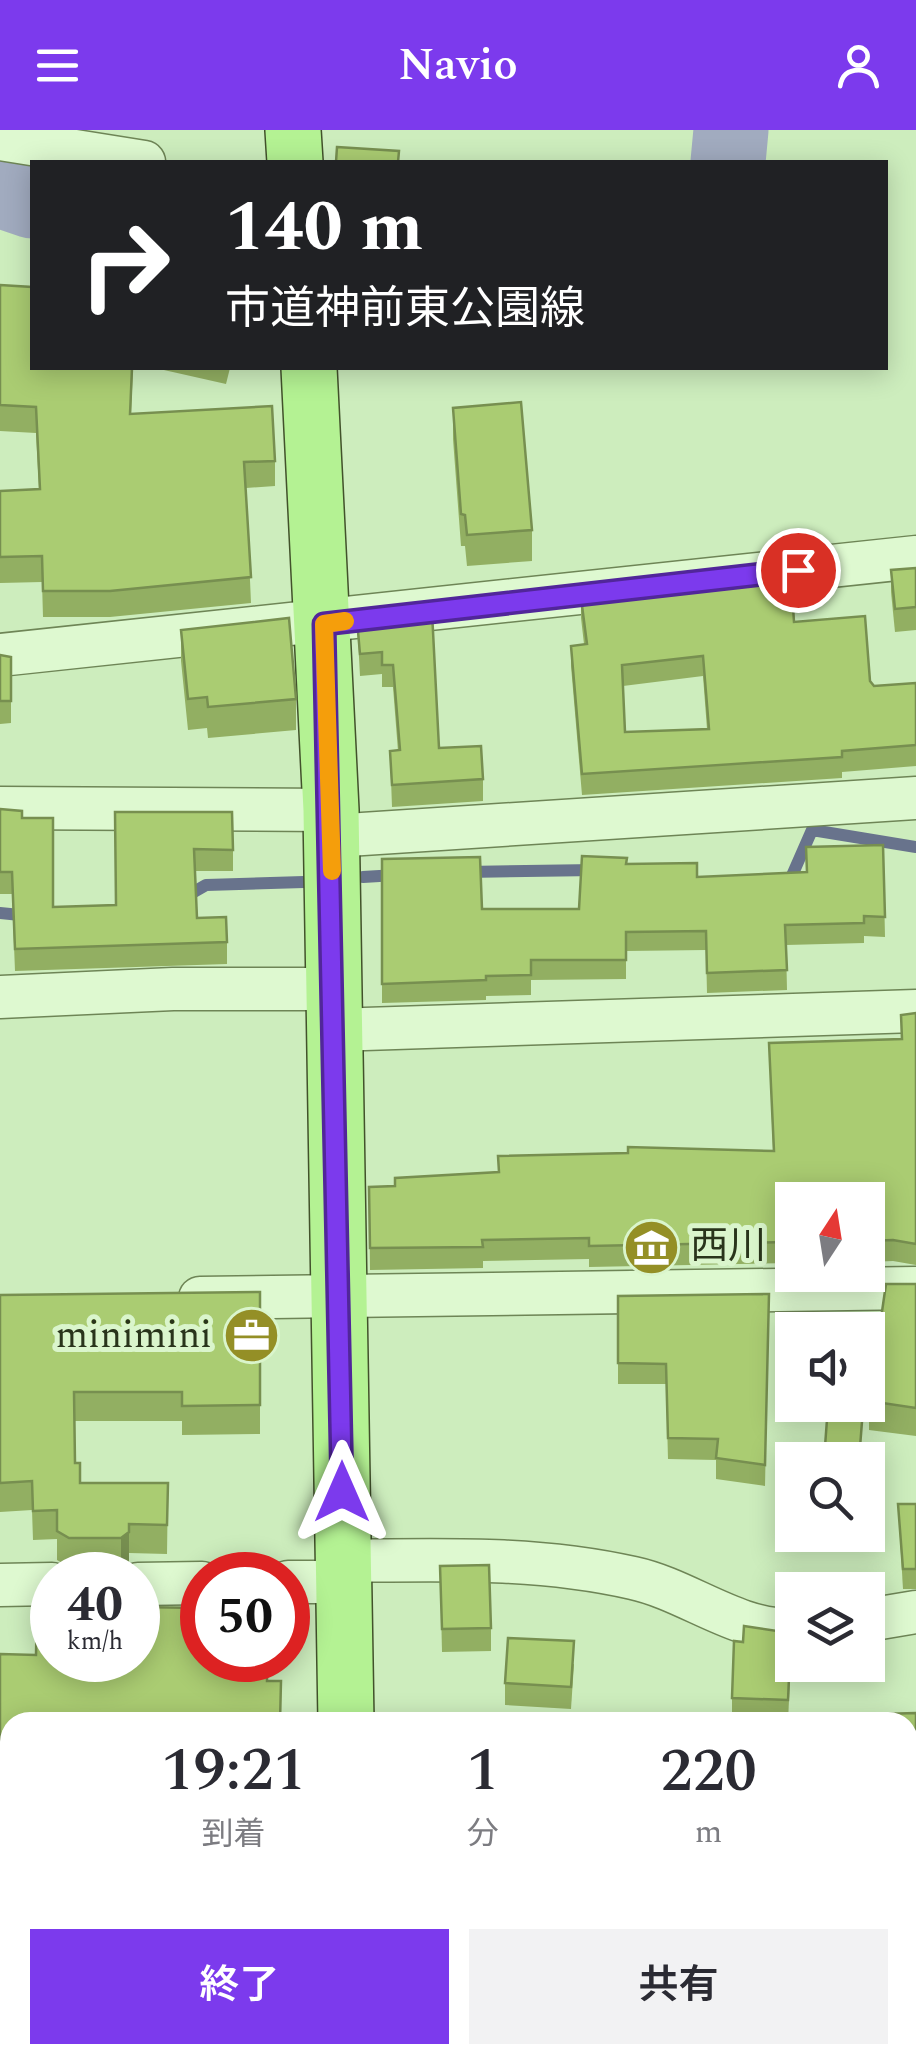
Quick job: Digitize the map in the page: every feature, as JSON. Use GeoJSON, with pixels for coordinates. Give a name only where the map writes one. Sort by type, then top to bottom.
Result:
{"type":"FeatureCollection","features":[{"type":"Feature","properties":{"kind":"main road"},"geometry":{"type":"LineString","coordinates":[[293,130],[295,160]]}},
{"type":"Feature","properties":{"kind":"main road"},"geometry":{"type":"LineString","coordinates":[[310,370],[332,823],[346,1712]]}},
{"type":"Feature","properties":{"kind":"street"},"geometry":{"type":"LineString","coordinates":[[3,136],[133,160]]}},
{"type":"Feature","properties":{"kind":"street"},"geometry":{"type":"LineString","coordinates":[[0,655],[324,624],[916,557]]}},
{"type":"Feature","properties":{"kind":"street"},"geometry":{"type":"LineString","coordinates":[[0,808],[332,823],[916,798]]}},
{"type":"Feature","properties":{"kind":"street"},"geometry":{"type":"LineString","coordinates":[[0,997],[173,989],[334,1010],[916,1011]]}},
{"type":"Feature","properties":{"kind":"street"},"geometry":{"type":"LineString","coordinates":[[151,1298],[916,1288]]}},
{"type":"Feature","properties":{"kind":"street"},"geometry":{"type":"LineString","coordinates":[[310,1578],[342,1571],[548,1561],[639,1579],[703,1602],[744,1623],[775,1628]]}},
{"type":"Feature","properties":{"kind":"street"},"geometry":{"type":"LineString","coordinates":[[0,1585],[30,1584]]}},
{"type":"Feature","properties":{"kind":"street"},"geometry":{"type":"LineString","coordinates":[[885,1617],[916,1612]]}},
{"type":"Feature","properties":{"kind":"building"},"geometry":{"type":"Polygon","coordinates":[[[337,147],[399,151],[398,160],[336,160],[337,147]]]}},
{"type":"Feature","properties":{"kind":"building"},"geometry":{"type":"Polygon","coordinates":[[[0,285],[30,287],[30,370],[132,370],[130,414],[272,406],[275,461],[244,462],[251,577],[110,591],[43,591],[42,556],[0,557],[0,491],[40,489],[36,407],[0,405],[0,285]]]}},
{"type":"Feature","properties":{"kind":"building"},"geometry":{"type":"Polygon","coordinates":[[[521,402],[532,530],[467,535],[465,515],[461,514],[453,408],[521,402]]]}},
{"type":"Feature","properties":{"kind":"building"},"geometry":{"type":"Polygon","coordinates":[[[916,568],[916,607],[895,609],[891,570],[916,568]]]}},
{"type":"Feature","properties":{"kind":"building"},"geometry":{"type":"Polygon","coordinates":[[[791,575],[794,622],[865,616],[870,681],[874,686],[916,683],[916,745],[842,751],[842,757],[582,774],[571,646],[587,644],[581,598],[791,575]],[[703,656],[622,665],[625,732],[709,729],[703,656]]]}},
{"type":"Feature","properties":{"kind":"building"},"geometry":{"type":"Polygon","coordinates":[[[432,612],[439,748],[481,746],[483,779],[392,785],[390,751],[400,750],[393,665],[382,665],[382,652],[360,654],[357,620],[432,612]]]}},
{"type":"Feature","properties":{"kind":"building"},"geometry":{"type":"Polygon","coordinates":[[[289,618],[296,699],[208,707],[207,697],[188,699],[181,630],[289,618]]]}},
{"type":"Feature","properties":{"kind":"building"},"geometry":{"type":"Polygon","coordinates":[[[0,655],[11,657],[11,701],[0,701],[0,655]]]}},
{"type":"Feature","properties":{"kind":"building"},"geometry":{"type":"Polygon","coordinates":[[[0,809],[22,811],[22,818],[53,818],[53,907],[116,905],[115,812],[232,812],[233,850],[194,849],[197,918],[226,917],[227,942],[15,949],[12,872],[0,872],[0,809]]]}},
{"type":"Feature","properties":{"kind":"building"},"geometry":{"type":"Polygon","coordinates":[[[883,845],[885,917],[864,916],[864,923],[785,925],[787,970],[707,973],[706,931],[626,932],[626,960],[531,960],[531,975],[382,984],[382,859],[480,857],[482,909],[579,909],[582,856],[627,858],[626,864],[697,863],[697,877],[807,872],[806,847],[883,845]]]}},
{"type":"Feature","properties":{"kind":"building"},"geometry":{"type":"Polygon","coordinates":[[[916,1013],[916,1244],[885,1240],[885,1182],[775,1182],[775,1242],[589,1246],[589,1238],[482,1240],[483,1247],[370,1248],[369,1187],[395,1186],[395,1178],[499,1172],[498,1156],[628,1153],[628,1147],[774,1151],[769,1043],[902,1039],[901,1015],[916,1013]]]}},
{"type":"Feature","properties":{"kind":"building"},"geometry":{"type":"Polygon","coordinates":[[[886,1284],[916,1284],[916,1408],[885,1403],[885,1312],[882,1312],[886,1284]]]}},
{"type":"Feature","properties":{"kind":"building"},"geometry":{"type":"Polygon","coordinates":[[[260,1292],[260,1405],[182,1406],[182,1392],[74,1392],[75,1463],[80,1463],[80,1483],[168,1483],[167,1525],[129,1524],[129,1532],[121,1538],[69,1538],[57,1531],[57,1510],[33,1511],[32,1481],[0,1483],[0,1295],[260,1292]]]}},
{"type":"Feature","properties":{"kind":"building"},"geometry":{"type":"Polygon","coordinates":[[[769,1294],[765,1465],[716,1458],[718,1439],[668,1438],[666,1364],[618,1363],[618,1296],[769,1294]]]}},
{"type":"Feature","properties":{"kind":"building"},"geometry":{"type":"Polygon","coordinates":[[[827,1422],[862,1422],[860,1442],[825,1442],[827,1422]]]}},
{"type":"Feature","properties":{"kind":"building"},"geometry":{"type":"Polygon","coordinates":[[[898,1504],[916,1504],[916,1569],[903,1569],[898,1504]]]}},
{"type":"Feature","properties":{"kind":"building"},"geometry":{"type":"Polygon","coordinates":[[[489,1565],[491,1628],[442,1629],[440,1566],[489,1565]]]}},
{"type":"Feature","properties":{"kind":"building"},"geometry":{"type":"Polygon","coordinates":[[[160,1607],[180,1608],[180,1682],[281,1682],[280,1712],[0,1712],[0,1654],[30,1655],[30,1682],[160,1682],[160,1607]]]}},
{"type":"Feature","properties":{"kind":"building"},"geometry":{"type":"Polygon","coordinates":[[[744,1626],[775,1631],[775,1682],[789,1682],[788,1700],[732,1698],[734,1641],[743,1642],[744,1626]]]}},
{"type":"Feature","properties":{"kind":"building"},"geometry":{"type":"Polygon","coordinates":[[[508,1638],[574,1641],[571,1687],[505,1683],[508,1638]]]}},
{"type":"Feature","properties":{"kind":"waterway"},"geometry":{"type":"LineString","coordinates":[[728,160],[731,130]]}},
{"type":"Feature","properties":{"kind":"waterway"},"geometry":{"type":"LineString","coordinates":[[0,190],[30,200]]}},
{"type":"Feature","properties":{"kind":"waterway"},"geometry":{"type":"LineString","coordinates":[[787,887],[812,830],[916,847]]}},
{"type":"Feature","properties":{"kind":"waterway"},"geometry":{"type":"LineString","coordinates":[[466,872],[596,870]]}},
{"type":"Feature","properties":{"kind":"waterway"},"geometry":{"type":"LineString","coordinates":[[363,877],[396,875]]}},
{"type":"Feature","properties":{"kind":"waterway"},"geometry":{"type":"LineString","coordinates":[[185,897],[206,885],[304,882]]}},
{"type":"Feature","properties":{"kind":"waterway"},"geometry":{"type":"LineString","coordinates":[[0,913],[30,916]]}},
{"type":"Feature","properties":{"kind":"slow traffic"},"geometry":{"type":"LineString","coordinates":[[332,871],[324,624],[345,621]]}},
{"type":"Feature","properties":{"kind":"place","name":"西川"},"geometry":{"type":"Point","coordinates":[651,1247]}},
{"type":"Feature","properties":{"kind":"place","name":"minimini"},"geometry":{"type":"Point","coordinates":[251,1336]}},
{"type":"Feature","properties":{"kind":"route"},"geometry":{"type":"LineString","coordinates":[[342,1492],[331,810],[324,624],[798,570]]}}]}
